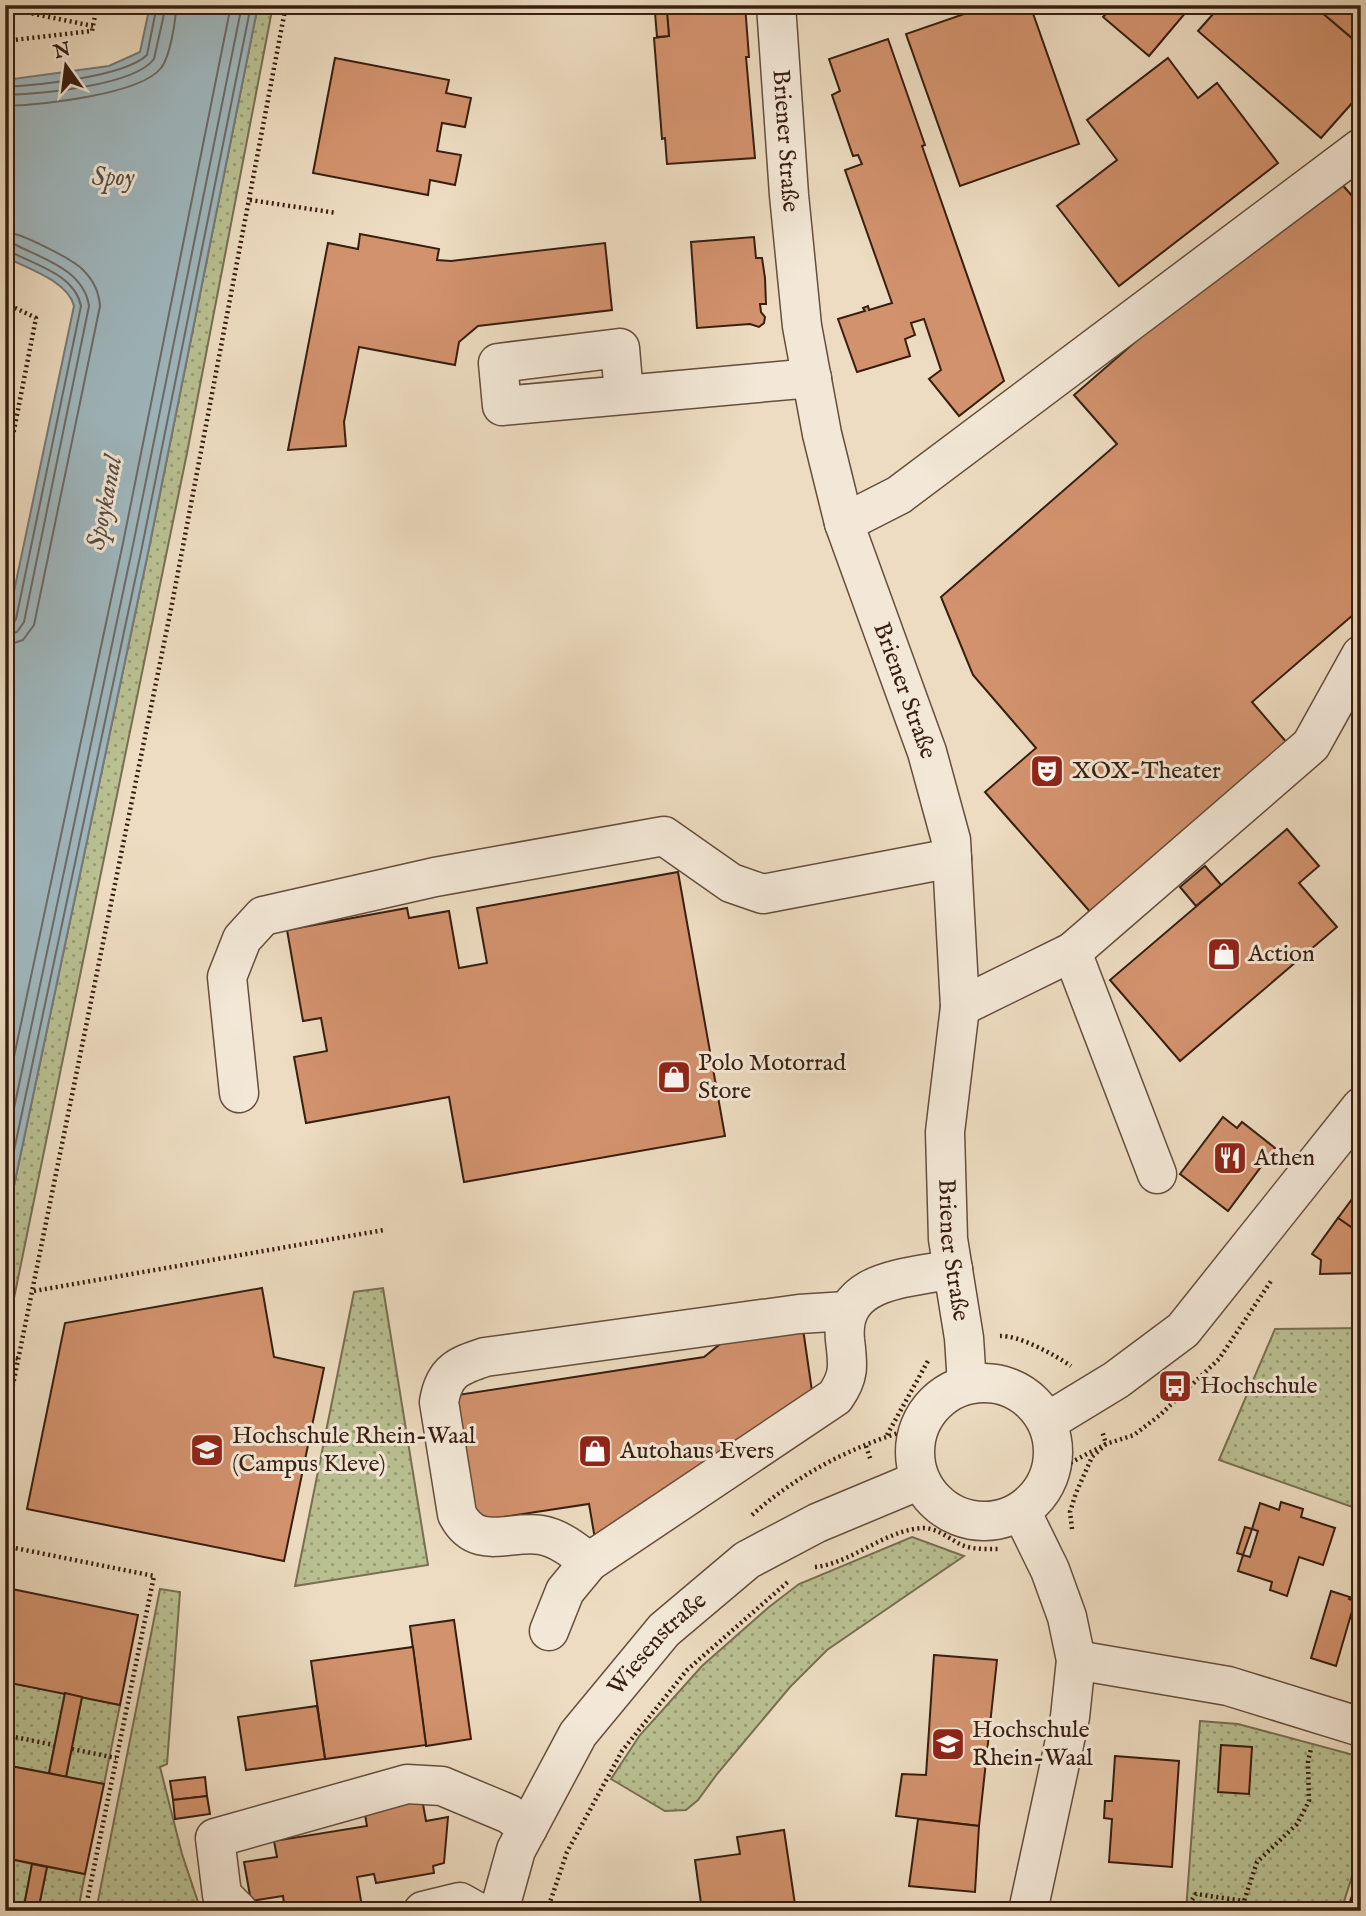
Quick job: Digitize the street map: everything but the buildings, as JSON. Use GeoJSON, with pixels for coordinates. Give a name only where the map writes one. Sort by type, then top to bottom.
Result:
{"type":"FeatureCollection","features":[{"type":"Feature","properties":{"kind":"street","name":"Briener Straße"},"geometry":{"type":"LineString","coordinates":[[776,5],[790,208],[802,326],[812,378],[844,523],[927,752],[951,840],[961,1007],[945,1132],[948,1239],[964,1338],[967,1384]]}},
{"type":"Feature","properties":{"kind":"street"},"geometry":{"type":"LineString","coordinates":[[844,523],[899,495],[1361,148]]}},
{"type":"Feature","properties":{"kind":"street"},"geometry":{"type":"LineString","coordinates":[[624,395],[812,378]]}},
{"type":"Feature","properties":{"kind":"street"},"geometry":{"type":"LineString","coordinates":[[961,1007],[1072,952],[1311,745],[1361,655]]}},
{"type":"Feature","properties":{"kind":"street"},"geometry":{"type":"LineString","coordinates":[[239,1093],[227,977],[242,939],[263,916],[435,877],[664,836],[731,883],[763,894],[951,858]]}},
{"type":"Feature","properties":{"kind":"street"},"geometry":{"type":"LineString","coordinates":[[1072,952],[1157,1174]]}},
{"type":"Feature","properties":{"kind":"street"},"geometry":{"type":"LineString","coordinates":[[1047,1422],[1116,1380],[1183,1330],[1361,1107]]}},
{"type":"Feature","properties":{"kind":"street"},"geometry":{"type":"LineString","coordinates":[[549,1631],[565,1591],[589,1562],[835,1397],[845,1383],[847,1360],[844,1327],[847,1311],[855,1299],[872,1287],[953,1269]]}},
{"type":"Feature","properties":{"kind":"street"},"geometry":{"type":"LineString","coordinates":[[589,1562],[556,1539],[539,1535],[478,1536],[463,1526],[457,1514],[439,1402],[442,1385],[450,1374],[463,1365],[485,1357],[799,1314],[847,1311]]}},
{"type":"Feature","properties":{"kind":"street"},"geometry":{"type":"LineString","coordinates":[[1028,1911],[1070,1717],[1076,1660],[1067,1617],[1050,1570],[1029,1527],[1039,1494],[1051,1473],[1053,1447],[1047,1422],[1034,1402],[1014,1388],[991,1382],[967,1384],[947,1393],[903,1431],[914,1454],[920,1480],[934,1500],[953,1514],[975,1520],[999,1520],[1029,1527]]}},
{"type":"Feature","properties":{"kind":"street","name":"Wiesenstraße"},"geometry":{"type":"LineString","coordinates":[[499,1911],[516,1850],[579,1734],[664,1630],[747,1560],[817,1523],[920,1480]]}},
{"type":"Feature","properties":{"kind":"street"},"geometry":{"type":"LineString","coordinates":[[1076,1660],[1228,1686],[1361,1727]]}},
{"type":"Feature","properties":{"kind":"street"},"geometry":{"type":"LineString","coordinates":[[238,1911],[222,1895],[215,1838],[407,1784],[442,1786],[509,1814],[528,1828]]}},
{"type":"Feature","properties":{"kind":"street"},"geometry":{"type":"LineString","coordinates":[[424,1911],[460,1902],[476,1911]]}},
{"type":"Feature","properties":{"kind":"path"},"geometry":{"type":"LineString","coordinates":[[5,41],[92,31],[97,5]]}},
{"type":"Feature","properties":{"kind":"path"},"geometry":{"type":"LineString","coordinates":[[5,1424],[34,1291],[250,200],[286,5]]}},
{"type":"Feature","properties":{"kind":"path"},"geometry":{"type":"LineString","coordinates":[[5,8],[93,26]]}},
{"type":"Feature","properties":{"kind":"path"},"geometry":{"type":"LineString","coordinates":[[250,200],[337,213]]}},
{"type":"Feature","properties":{"kind":"path"},"geometry":{"type":"LineString","coordinates":[[5,303],[36,318],[5,476]]}},
{"type":"Feature","properties":{"kind":"path"},"geometry":{"type":"LineString","coordinates":[[34,1291],[384,1230]]}},
{"type":"Feature","properties":{"kind":"path"},"geometry":{"type":"LineString","coordinates":[[903,1431],[933,1345],[964,1338],[1006,1335],[1071,1365],[1100,1421],[1106,1444]]}},
{"type":"Feature","properties":{"kind":"path"},"geometry":{"type":"LineString","coordinates":[[5,1356],[20,1359]]}},
{"type":"Feature","properties":{"kind":"path"},"geometry":{"type":"LineString","coordinates":[[1051,1473],[1106,1444]]}},
{"type":"Feature","properties":{"kind":"path"},"geometry":{"type":"LineString","coordinates":[[811,1567],[851,1556],[903,1533],[923,1528],[937,1530],[965,1546],[984,1550],[1029,1527],[1073,1529],[1070,1512],[1076,1493],[1092,1457],[1106,1444]]}},
{"type":"Feature","properties":{"kind":"path"},"geometry":{"type":"LineString","coordinates":[[5,1546],[154,1576],[85,1911]]}},
{"type":"Feature","properties":{"kind":"path"},"geometry":{"type":"LineString","coordinates":[[547,1911],[567,1852],[622,1751],[687,1670],[794,1577]]}},
{"type":"Feature","properties":{"kind":"path"},"geometry":{"type":"LineString","coordinates":[[1245,1911],[1244,1901],[1257,1862],[1297,1824],[1309,1801],[1308,1761],[1319,1714]]}},
{"type":"Feature","properties":{"kind":"path"},"geometry":{"type":"LineString","coordinates":[[5,1735],[54,1745]]}},
{"type":"Feature","properties":{"kind":"path"},"geometry":{"type":"LineString","coordinates":[[72,1749],[116,1758]]}},
{"type":"Feature","properties":{"kind":"path"},"geometry":{"type":"LineString","coordinates":[[1186,1909],[1196,1894],[1244,1901]]}},
{"type":"Feature","properties":{"kind":"green space"},"geometry":{"type":"Polygon","coordinates":[[[258,5],[273,5],[187,453],[5,1342],[5,1228],[149,548],[258,5]]]}},
{"type":"Feature","properties":{"kind":"green space"},"geometry":{"type":"Polygon","coordinates":[[[383,1288],[428,1565],[295,1586],[354,1292],[383,1288]]]}},
{"type":"Feature","properties":{"kind":"green space"},"geometry":{"type":"Polygon","coordinates":[[[1361,1328],[1361,1510],[1219,1460],[1275,1329],[1361,1328]]]}},
{"type":"Feature","properties":{"kind":"green space"},"geometry":{"type":"Polygon","coordinates":[[[912,1537],[964,1556],[827,1650],[790,1687],[698,1800],[686,1810],[665,1811],[611,1779],[640,1735],[702,1666],[769,1607],[799,1584],[912,1537]]]}},
{"type":"Feature","properties":{"kind":"green space"},"geometry":{"type":"Polygon","coordinates":[[[160,1589],[180,1592],[167,1764],[160,1767],[182,1854],[201,1911],[96,1911],[160,1589]]]}},
{"type":"Feature","properties":{"kind":"green space"},"geometry":{"type":"Polygon","coordinates":[[[5,1682],[65,1693],[49,1773],[5,1765],[5,1682]]]}},
{"type":"Feature","properties":{"kind":"green space"},"geometry":{"type":"Polygon","coordinates":[[[82,1697],[120,1705],[104,1784],[66,1777],[82,1697]]]}},
{"type":"Feature","properties":{"kind":"green space"},"geometry":{"type":"Polygon","coordinates":[[[1200,1721],[1238,1724],[1361,1757],[1361,1848],[1341,1911],[1186,1911],[1200,1721]]]}},
{"type":"Feature","properties":{"kind":"green space"},"geometry":{"type":"Polygon","coordinates":[[[5,1858],[32,1864],[23,1911],[5,1911],[5,1858]]]}},
{"type":"Feature","properties":{"kind":"green space"},"geometry":{"type":"Polygon","coordinates":[[[47,1867],[85,1874],[78,1911],[38,1911],[47,1867]]]}},
{"type":"Feature","properties":{"kind":"water","name":"Spoy"},"geometry":{"type":"Polygon","coordinates":[[[150,5],[258,5],[149,548],[5,1228],[5,634],[74,306],[64,289],[55,282],[5,257],[5,80],[109,66],[140,52],[150,5]]]}},
{"type":"Feature","properties":{"kind":"place","name":"XOX-Theater"},"geometry":{"type":"Point","coordinates":[1047,771]}},
{"type":"Feature","properties":{"kind":"place","name":"Action"},"geometry":{"type":"Point","coordinates":[1224,954]}},
{"type":"Feature","properties":{"kind":"place","name":"Polo Motorrad Store"},"geometry":{"type":"Point","coordinates":[674,1077]}},
{"type":"Feature","properties":{"kind":"place","name":"Athen"},"geometry":{"type":"Point","coordinates":[1230,1158]}},
{"type":"Feature","properties":{"kind":"place","name":"Hochschule"},"geometry":{"type":"Point","coordinates":[1175,1386]}},
{"type":"Feature","properties":{"kind":"place","name":"Hochschule Rhein-Waal (Campus Kleve)"},"geometry":{"type":"Point","coordinates":[207,1450]}},
{"type":"Feature","properties":{"kind":"place","name":"Autohaus Evers"},"geometry":{"type":"Point","coordinates":[595,1451]}},
{"type":"Feature","properties":{"kind":"place","name":"Hochschule Rhein-Waal"},"geometry":{"type":"Point","coordinates":[948,1744]}},
{"type":"Feature","properties":{"kind":"water label","name":"Spoykanal"},"geometry":{"type":"Point","coordinates":[105,503]}}]}
